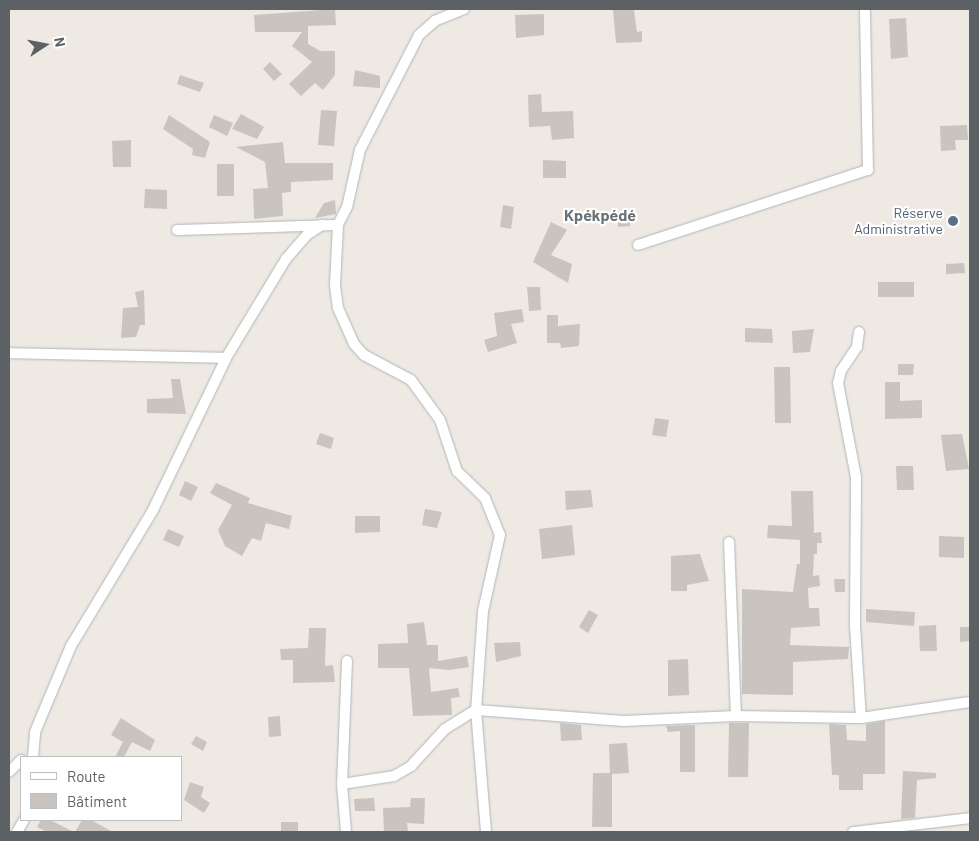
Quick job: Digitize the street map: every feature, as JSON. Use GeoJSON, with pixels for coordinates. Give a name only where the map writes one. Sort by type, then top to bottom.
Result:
{"type":"FeatureCollection","features":[{"type":"Feature","properties":{"kind":"street"},"geometry":{"type":"LineString","coordinates":[[464,9],[435,22],[419,35],[360,150],[347,207],[338,225],[335,285],[344,327],[364,355],[411,380],[440,420],[457,471],[485,498],[493,526],[500,535],[483,611],[476,710],[486,832]]}},
{"type":"Feature","properties":{"kind":"street"},"geometry":{"type":"LineString","coordinates":[[638,245],[868,170],[865,9]]}},
{"type":"Feature","properties":{"kind":"street"},"geometry":{"type":"LineString","coordinates":[[33,753],[35,732],[71,646],[153,510],[226,358],[286,259],[308,234],[322,225]]}},
{"type":"Feature","properties":{"kind":"street"},"geometry":{"type":"LineString","coordinates":[[177,230],[338,225]]}},
{"type":"Feature","properties":{"kind":"street"},"geometry":{"type":"LineString","coordinates":[[859,332],[857,347],[841,371],[838,383],[856,477],[855,626],[861,718]]}},
{"type":"Feature","properties":{"kind":"street"},"geometry":{"type":"LineString","coordinates":[[9,353],[226,358]]}},
{"type":"Feature","properties":{"kind":"street"},"geometry":{"type":"LineString","coordinates":[[728,542],[736,716]]}},
{"type":"Feature","properties":{"kind":"street"},"geometry":{"type":"LineString","coordinates":[[346,832],[342,784],[347,661]]}},
{"type":"Feature","properties":{"kind":"street"},"geometry":{"type":"LineString","coordinates":[[342,784],[394,776],[411,766],[445,729],[476,710],[624,721],[736,716],[861,718],[970,702]]}},
{"type":"Feature","properties":{"kind":"street"},"geometry":{"type":"LineString","coordinates":[[9,772],[20,761]]}},
{"type":"Feature","properties":{"kind":"street"},"geometry":{"type":"LineString","coordinates":[[854,832],[970,818]]}},
{"type":"Feature","properties":{"kind":"street"},"geometry":{"type":"LineString","coordinates":[[17,832],[23,821]]}},
{"type":"Feature","properties":{"kind":"building"},"geometry":{"type":"Polygon","coordinates":[[[335,9],[336,25],[308,26],[308,44],[320,51],[335,51],[335,75],[323,90],[315,83],[301,96],[289,84],[312,62],[292,46],[302,32],[255,32],[254,15],[335,9]]]}},
{"type":"Feature","properties":{"kind":"building"},"geometry":{"type":"Polygon","coordinates":[[[613,9],[634,10],[637,32],[642,31],[642,42],[616,43],[613,9]]]}},
{"type":"Feature","properties":{"kind":"building"},"geometry":{"type":"Polygon","coordinates":[[[544,14],[544,35],[516,38],[515,15],[544,14]]]}},
{"type":"Feature","properties":{"kind":"building"},"geometry":{"type":"Polygon","coordinates":[[[906,18],[908,57],[891,59],[889,19],[906,18]]]}},
{"type":"Feature","properties":{"kind":"building"},"geometry":{"type":"Polygon","coordinates":[[[270,62],[282,74],[274,81],[263,69],[270,62]]]}},
{"type":"Feature","properties":{"kind":"building"},"geometry":{"type":"Polygon","coordinates":[[[355,70],[380,76],[380,88],[353,86],[355,70]]]}},
{"type":"Feature","properties":{"kind":"building"},"geometry":{"type":"Polygon","coordinates":[[[180,75],[204,83],[200,92],[177,84],[180,75]]]}},
{"type":"Feature","properties":{"kind":"building"},"geometry":{"type":"Polygon","coordinates":[[[541,94],[542,112],[573,111],[574,138],[552,140],[550,126],[529,127],[528,95],[541,94]]]}},
{"type":"Feature","properties":{"kind":"building"},"geometry":{"type":"Polygon","coordinates":[[[321,110],[337,111],[334,146],[318,145],[321,110]]]}},
{"type":"Feature","properties":{"kind":"building"},"geometry":{"type":"Polygon","coordinates":[[[241,114],[264,127],[257,139],[232,129],[241,114]]]}},
{"type":"Feature","properties":{"kind":"building"},"geometry":{"type":"Polygon","coordinates":[[[169,115],[210,142],[205,158],[192,155],[193,149],[163,129],[169,115]]]}},
{"type":"Feature","properties":{"kind":"building"},"geometry":{"type":"Polygon","coordinates":[[[214,115],[233,123],[227,136],[209,127],[214,115]]]}},
{"type":"Feature","properties":{"kind":"building"},"geometry":{"type":"Polygon","coordinates":[[[967,125],[968,140],[955,140],[956,150],[941,151],[940,126],[967,125]]]}},
{"type":"Feature","properties":{"kind":"building"},"geometry":{"type":"Polygon","coordinates":[[[131,140],[131,167],[113,167],[112,141],[131,140]]]}},
{"type":"Feature","properties":{"kind":"building"},"geometry":{"type":"Polygon","coordinates":[[[283,142],[285,163],[333,163],[333,180],[291,182],[291,192],[282,193],[283,216],[254,219],[253,189],[268,188],[265,162],[236,147],[283,142]]]}},
{"type":"Feature","properties":{"kind":"building"},"geometry":{"type":"Polygon","coordinates":[[[543,160],[566,161],[566,178],[543,178],[543,160]]]}},
{"type":"Feature","properties":{"kind":"building"},"geometry":{"type":"Polygon","coordinates":[[[217,164],[234,164],[234,196],[217,196],[217,164]]]}},
{"type":"Feature","properties":{"kind":"building"},"geometry":{"type":"Polygon","coordinates":[[[145,189],[167,190],[167,209],[144,208],[145,189]]]}},
{"type":"Feature","properties":{"kind":"building"},"geometry":{"type":"Polygon","coordinates":[[[335,200],[336,214],[315,218],[324,203],[335,200]]]}},
{"type":"Feature","properties":{"kind":"building"},"geometry":{"type":"Polygon","coordinates":[[[503,205],[514,207],[511,229],[500,227],[503,205]]]}},
{"type":"Feature","properties":{"kind":"building"},"geometry":{"type":"Polygon","coordinates":[[[618,213],[630,213],[630,226],[618,227],[618,213]]]}},
{"type":"Feature","properties":{"kind":"building"},"geometry":{"type":"Polygon","coordinates":[[[551,222],[567,230],[551,255],[572,264],[568,283],[533,262],[551,222]]]}},
{"type":"Feature","properties":{"kind":"building"},"geometry":{"type":"Polygon","coordinates":[[[964,263],[965,273],[946,274],[946,264],[964,263]]]}},
{"type":"Feature","properties":{"kind":"building"},"geometry":{"type":"Polygon","coordinates":[[[878,282],[914,282],[914,297],[878,297],[878,282]]]}},
{"type":"Feature","properties":{"kind":"building"},"geometry":{"type":"Polygon","coordinates":[[[527,287],[540,287],[541,310],[529,311],[527,287]]]}},
{"type":"Feature","properties":{"kind":"building"},"geometry":{"type":"Polygon","coordinates":[[[144,290],[145,325],[140,325],[136,337],[121,338],[123,308],[138,307],[135,292],[144,290]]]}},
{"type":"Feature","properties":{"kind":"building"},"geometry":{"type":"Polygon","coordinates":[[[522,309],[524,322],[511,324],[517,343],[488,352],[484,340],[497,336],[494,313],[522,309]]]}},
{"type":"Feature","properties":{"kind":"building"},"geometry":{"type":"Polygon","coordinates":[[[547,315],[558,315],[558,326],[580,324],[579,346],[561,348],[560,343],[547,343],[547,315]]]}},
{"type":"Feature","properties":{"kind":"building"},"geometry":{"type":"Polygon","coordinates":[[[745,328],[772,329],[773,343],[745,342],[745,328]]]}},
{"type":"Feature","properties":{"kind":"building"},"geometry":{"type":"Polygon","coordinates":[[[814,329],[810,352],[793,353],[792,331],[814,329]]]}},
{"type":"Feature","properties":{"kind":"building"},"geometry":{"type":"Polygon","coordinates":[[[898,364],[914,364],[913,375],[898,375],[898,364]]]}},
{"type":"Feature","properties":{"kind":"building"},"geometry":{"type":"Polygon","coordinates":[[[774,367],[790,367],[791,423],[775,423],[774,367]]]}},
{"type":"Feature","properties":{"kind":"building"},"geometry":{"type":"Polygon","coordinates":[[[171,379],[180,379],[186,414],[147,413],[147,399],[173,398],[171,379]]]}},
{"type":"Feature","properties":{"kind":"building"},"geometry":{"type":"Polygon","coordinates":[[[885,382],[900,382],[900,401],[922,400],[922,418],[885,419],[885,382]]]}},
{"type":"Feature","properties":{"kind":"building"},"geometry":{"type":"Polygon","coordinates":[[[655,418],[669,420],[666,437],[652,435],[655,418]]]}},
{"type":"Feature","properties":{"kind":"building"},"geometry":{"type":"Polygon","coordinates":[[[320,433],[334,438],[331,449],[316,444],[320,433]]]}},
{"type":"Feature","properties":{"kind":"building"},"geometry":{"type":"Polygon","coordinates":[[[962,434],[969,469],[946,471],[941,435],[962,434]]]}},
{"type":"Feature","properties":{"kind":"building"},"geometry":{"type":"Polygon","coordinates":[[[896,466],[913,466],[914,490],[897,490],[896,466]]]}},
{"type":"Feature","properties":{"kind":"building"},"geometry":{"type":"Polygon","coordinates":[[[185,481],[198,487],[191,501],[179,495],[185,481]]]}},
{"type":"Feature","properties":{"kind":"building"},"geometry":{"type":"Polygon","coordinates":[[[216,483],[250,498],[248,503],[292,516],[289,529],[266,523],[261,541],[252,538],[242,556],[225,546],[218,530],[232,505],[210,493],[216,483]]]}},
{"type":"Feature","properties":{"kind":"building"},"geometry":{"type":"Polygon","coordinates":[[[591,490],[593,507],[566,510],[565,491],[591,490]]]}},
{"type":"Feature","properties":{"kind":"building"},"geometry":{"type":"Polygon","coordinates":[[[791,491],[813,491],[814,533],[821,532],[822,543],[817,543],[817,554],[814,554],[813,576],[819,575],[820,586],[808,588],[809,608],[819,608],[820,626],[791,628],[790,645],[849,647],[848,659],[793,662],[793,695],[742,694],[742,589],[793,592],[797,564],[800,564],[800,540],[767,538],[768,525],[792,526],[791,491]]]}},
{"type":"Feature","properties":{"kind":"building"},"geometry":{"type":"Polygon","coordinates":[[[425,509],[442,512],[437,528],[422,525],[425,509]]]}},
{"type":"Feature","properties":{"kind":"building"},"geometry":{"type":"Polygon","coordinates":[[[355,516],[380,516],[380,532],[355,533],[355,516]]]}},
{"type":"Feature","properties":{"kind":"building"},"geometry":{"type":"Polygon","coordinates":[[[572,525],[575,555],[542,559],[539,529],[572,525]]]}},
{"type":"Feature","properties":{"kind":"building"},"geometry":{"type":"Polygon","coordinates":[[[168,529],[184,536],[179,547],[163,540],[168,529]]]}},
{"type":"Feature","properties":{"kind":"building"},"geometry":{"type":"Polygon","coordinates":[[[939,536],[964,537],[964,558],[939,557],[939,536]]]}},
{"type":"Feature","properties":{"kind":"building"},"geometry":{"type":"Polygon","coordinates":[[[700,554],[709,581],[687,585],[687,591],[671,591],[671,556],[700,554]]]}},
{"type":"Feature","properties":{"kind":"building"},"geometry":{"type":"Polygon","coordinates":[[[834,579],[845,579],[845,592],[835,592],[834,579]]]}},
{"type":"Feature","properties":{"kind":"building"},"geometry":{"type":"Polygon","coordinates":[[[866,609],[915,612],[914,626],[866,622],[866,609]]]}},
{"type":"Feature","properties":{"kind":"building"},"geometry":{"type":"Polygon","coordinates":[[[589,610],[598,615],[588,633],[579,627],[589,610]]]}},
{"type":"Feature","properties":{"kind":"building"},"geometry":{"type":"Polygon","coordinates":[[[424,622],[427,645],[438,645],[438,661],[467,656],[469,667],[449,670],[429,668],[431,692],[458,688],[460,697],[451,698],[452,715],[413,716],[409,668],[378,668],[378,644],[408,643],[407,624],[424,622]]]}},
{"type":"Feature","properties":{"kind":"building"},"geometry":{"type":"Polygon","coordinates":[[[936,625],[937,651],[920,651],[919,626],[936,625]]]}},
{"type":"Feature","properties":{"kind":"building"},"geometry":{"type":"Polygon","coordinates":[[[960,627],[969,627],[969,641],[960,642],[960,627]]]}},
{"type":"Feature","properties":{"kind":"building"},"geometry":{"type":"Polygon","coordinates":[[[309,628],[326,628],[325,666],[333,665],[335,682],[293,683],[293,660],[281,660],[280,649],[308,648],[309,628]]]}},
{"type":"Feature","properties":{"kind":"building"},"geometry":{"type":"Polygon","coordinates":[[[520,642],[521,656],[496,662],[494,643],[520,642]]]}},
{"type":"Feature","properties":{"kind":"building"},"geometry":{"type":"Polygon","coordinates":[[[688,659],[689,695],[668,696],[668,660],[688,659]]]}},
{"type":"Feature","properties":{"kind":"building"},"geometry":{"type":"Polygon","coordinates":[[[280,716],[281,736],[269,737],[268,717],[280,716]]]}},
{"type":"Feature","properties":{"kind":"building"},"geometry":{"type":"Polygon","coordinates":[[[121,718],[155,740],[150,751],[132,742],[125,756],[116,756],[123,742],[111,735],[121,718]]]}},
{"type":"Feature","properties":{"kind":"building"},"geometry":{"type":"Polygon","coordinates":[[[885,721],[885,774],[863,774],[863,790],[839,790],[839,775],[832,775],[829,724],[846,725],[847,740],[866,741],[866,724],[885,721]]]}},
{"type":"Feature","properties":{"kind":"building"},"geometry":{"type":"Polygon","coordinates":[[[560,723],[581,725],[582,740],[561,741],[560,723]]]}},
{"type":"Feature","properties":{"kind":"building"},"geometry":{"type":"Polygon","coordinates":[[[729,723],[749,723],[748,777],[728,777],[729,723]]]}},
{"type":"Feature","properties":{"kind":"building"},"geometry":{"type":"Polygon","coordinates":[[[695,725],[695,772],[680,772],[680,731],[668,732],[666,726],[695,725]]]}},
{"type":"Feature","properties":{"kind":"building"},"geometry":{"type":"Polygon","coordinates":[[[196,736],[207,742],[203,751],[191,744],[196,736]]]}},
{"type":"Feature","properties":{"kind":"building"},"geometry":{"type":"Polygon","coordinates":[[[627,743],[629,773],[612,774],[612,827],[592,827],[593,773],[610,773],[609,744],[627,743]]]}},
{"type":"Feature","properties":{"kind":"building"},"geometry":{"type":"Polygon","coordinates":[[[903,771],[936,773],[936,778],[917,780],[915,818],[901,819],[903,771]]]}},
{"type":"Feature","properties":{"kind":"building"},"geometry":{"type":"Polygon","coordinates":[[[190,782],[204,787],[201,797],[210,803],[204,813],[184,800],[190,782]]]}},
{"type":"Feature","properties":{"kind":"building"},"geometry":{"type":"Polygon","coordinates":[[[374,798],[375,811],[355,811],[354,799],[374,798]]]}},
{"type":"Feature","properties":{"kind":"building"},"geometry":{"type":"Polygon","coordinates":[[[411,798],[425,798],[424,824],[407,823],[408,832],[384,832],[383,808],[410,807],[411,798]]]}},
{"type":"Feature","properties":{"kind":"building"},"geometry":{"type":"Polygon","coordinates":[[[40,821],[52,821],[74,832],[47,832],[37,827],[40,821]]]}},
{"type":"Feature","properties":{"kind":"building"},"geometry":{"type":"Polygon","coordinates":[[[81,821],[93,821],[113,832],[75,832],[81,821]]]}},
{"type":"Feature","properties":{"kind":"building"},"geometry":{"type":"Polygon","coordinates":[[[281,822],[298,822],[298,832],[281,832],[281,822]]]}},
{"type":"Feature","properties":{"kind":"place","name":"Réserve Administrative"},"geometry":{"type":"Point","coordinates":[953,221]}},
{"type":"Feature","properties":{"kind":"district","name":"Kpékpédé"},"geometry":{"type":"Point","coordinates":[600,215]}}]}
